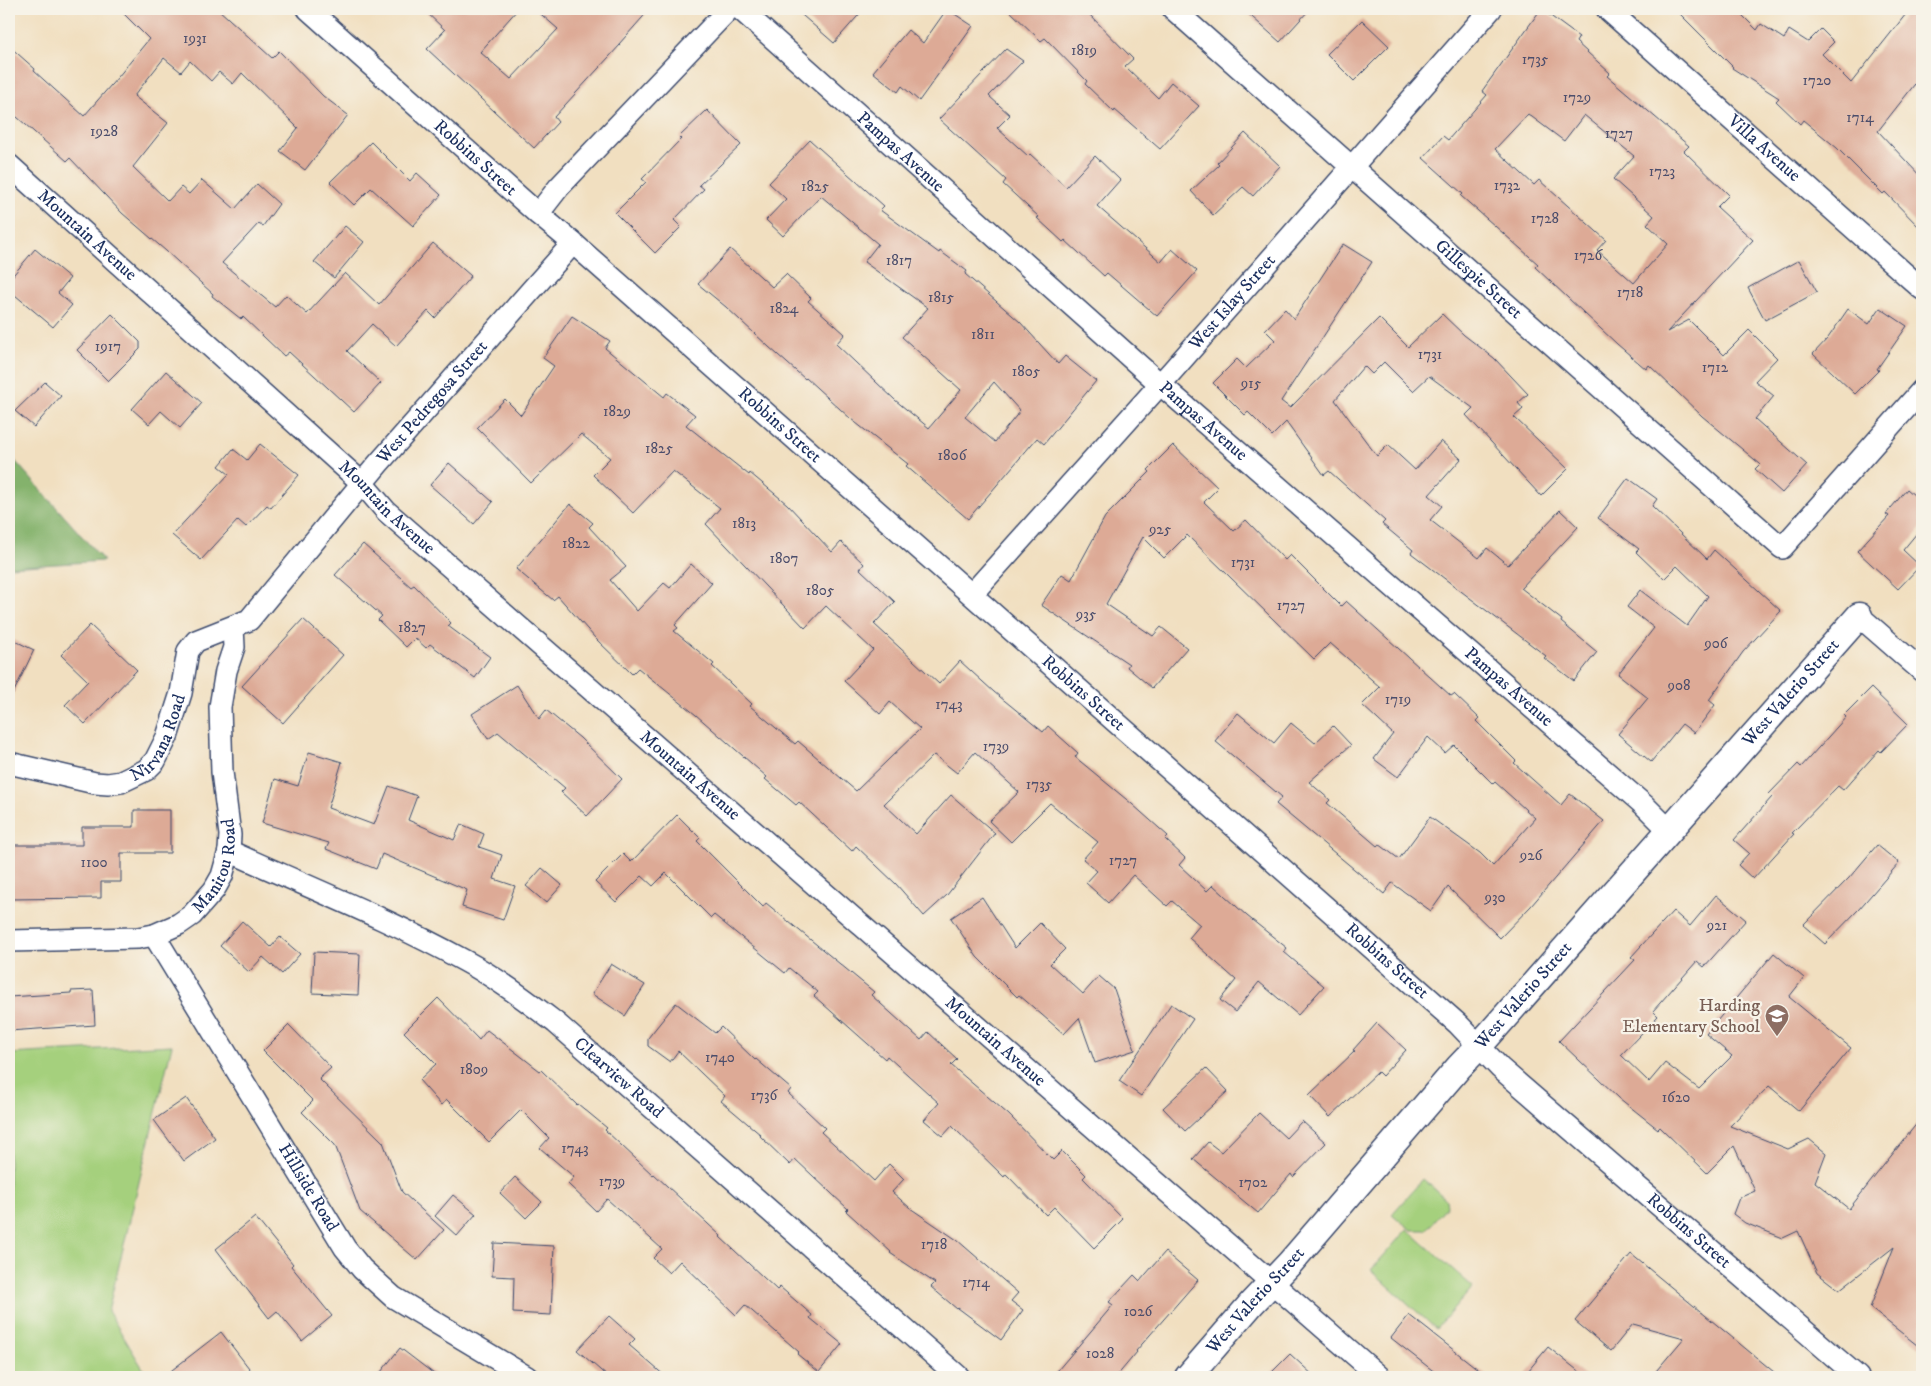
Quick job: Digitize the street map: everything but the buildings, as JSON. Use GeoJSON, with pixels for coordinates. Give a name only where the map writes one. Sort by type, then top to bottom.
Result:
{"type":"FeatureCollection","features":[{"type":"Feature","properties":{"kind":"street","name":"Robbins Street"},"geometry":{"type":"LineString","coordinates":[[308,9],[538,214],[972,594],[1480,1046],[1500,1068],[1858,1377]]}},
{"type":"Feature","properties":{"kind":"street"},"geometry":{"type":"LineString","coordinates":[[538,214],[560,187],[729,9]]}},
{"type":"Feature","properties":{"kind":"street","name":"Pampas Avenue"},"geometry":{"type":"LineString","coordinates":[[740,9],[1160,384],[1644,805],[1669,830]]}},
{"type":"Feature","properties":{"kind":"street","name":"Gillespie Street"},"geometry":{"type":"LineString","coordinates":[[1174,9],[1782,548],[1922,390]]}},
{"type":"Feature","properties":{"kind":"street","name":"West Islay Street"},"geometry":{"type":"LineString","coordinates":[[972,594],[1491,9]]}},
{"type":"Feature","properties":{"kind":"street","name":"Villa Avenue"},"geometry":{"type":"LineString","coordinates":[[1607,9],[1922,289]]}},
{"type":"Feature","properties":{"kind":"street","name":"Mountain Avenue"},"geometry":{"type":"LineString","coordinates":[[9,165],[362,483],[394,517],[1380,1377]]}},
{"type":"Feature","properties":{"kind":"street","name":"West Pedregosa Street"},"geometry":{"type":"LineString","coordinates":[[233,627],[249,620],[362,483],[573,243]]}},
{"type":"Feature","properties":{"kind":"street"},"geometry":{"type":"LineString","coordinates":[[1859,616],[1922,671]]}},
{"type":"Feature","properties":{"kind":"street","name":"West Valerio Street"},"geometry":{"type":"LineString","coordinates":[[1188,1377],[1270,1282],[1290,1263],[1459,1067],[1480,1046],[1859,616]]}},
{"type":"Feature","properties":{"kind":"street","name":"Nirvana Road"},"geometry":{"type":"LineString","coordinates":[[9,764],[94,783],[108,784],[127,780],[146,770],[155,761],[167,737],[181,693],[188,651],[196,641],[233,627]]}},
{"type":"Feature","properties":{"kind":"street","name":"Manitou Road"},"geometry":{"type":"LineString","coordinates":[[9,940],[138,938],[154,935],[179,924],[204,903],[222,876],[229,851],[230,835],[222,772],[220,707],[226,671],[234,648],[233,627]]}},
{"type":"Feature","properties":{"kind":"street","name":"Clearview Road"},"geometry":{"type":"LineString","coordinates":[[229,851],[417,936],[466,961],[504,984],[556,1023],[959,1377]]}},
{"type":"Feature","properties":{"kind":"street","name":"Hillside Road"},"geometry":{"type":"LineString","coordinates":[[154,935],[345,1248],[362,1269],[392,1297],[527,1377]]}},
{"type":"Feature","properties":{"kind":"green space"},"geometry":{"type":"Polygon","coordinates":[[[9,454],[104,561],[9,567],[9,454]]]}},
{"type":"Feature","properties":{"kind":"green space"},"geometry":{"type":"Polygon","coordinates":[[[172,1045],[108,1311],[148,1377],[9,1377],[9,1054],[172,1045]]]}},
{"type":"Feature","properties":{"kind":"green space"},"geometry":{"type":"Polygon","coordinates":[[[1423,1179],[1446,1199],[1447,1207],[1426,1230],[1411,1230],[1392,1214],[1423,1179]]]}},
{"type":"Feature","properties":{"kind":"green space"},"geometry":{"type":"Polygon","coordinates":[[[1407,1229],[1473,1287],[1436,1329],[1371,1270],[1407,1229]]]}},
{"type":"Feature","properties":{"kind":"place","name":"Harding Elementary School"},"geometry":{"type":"Point","coordinates":[1777,1037]}}]}
